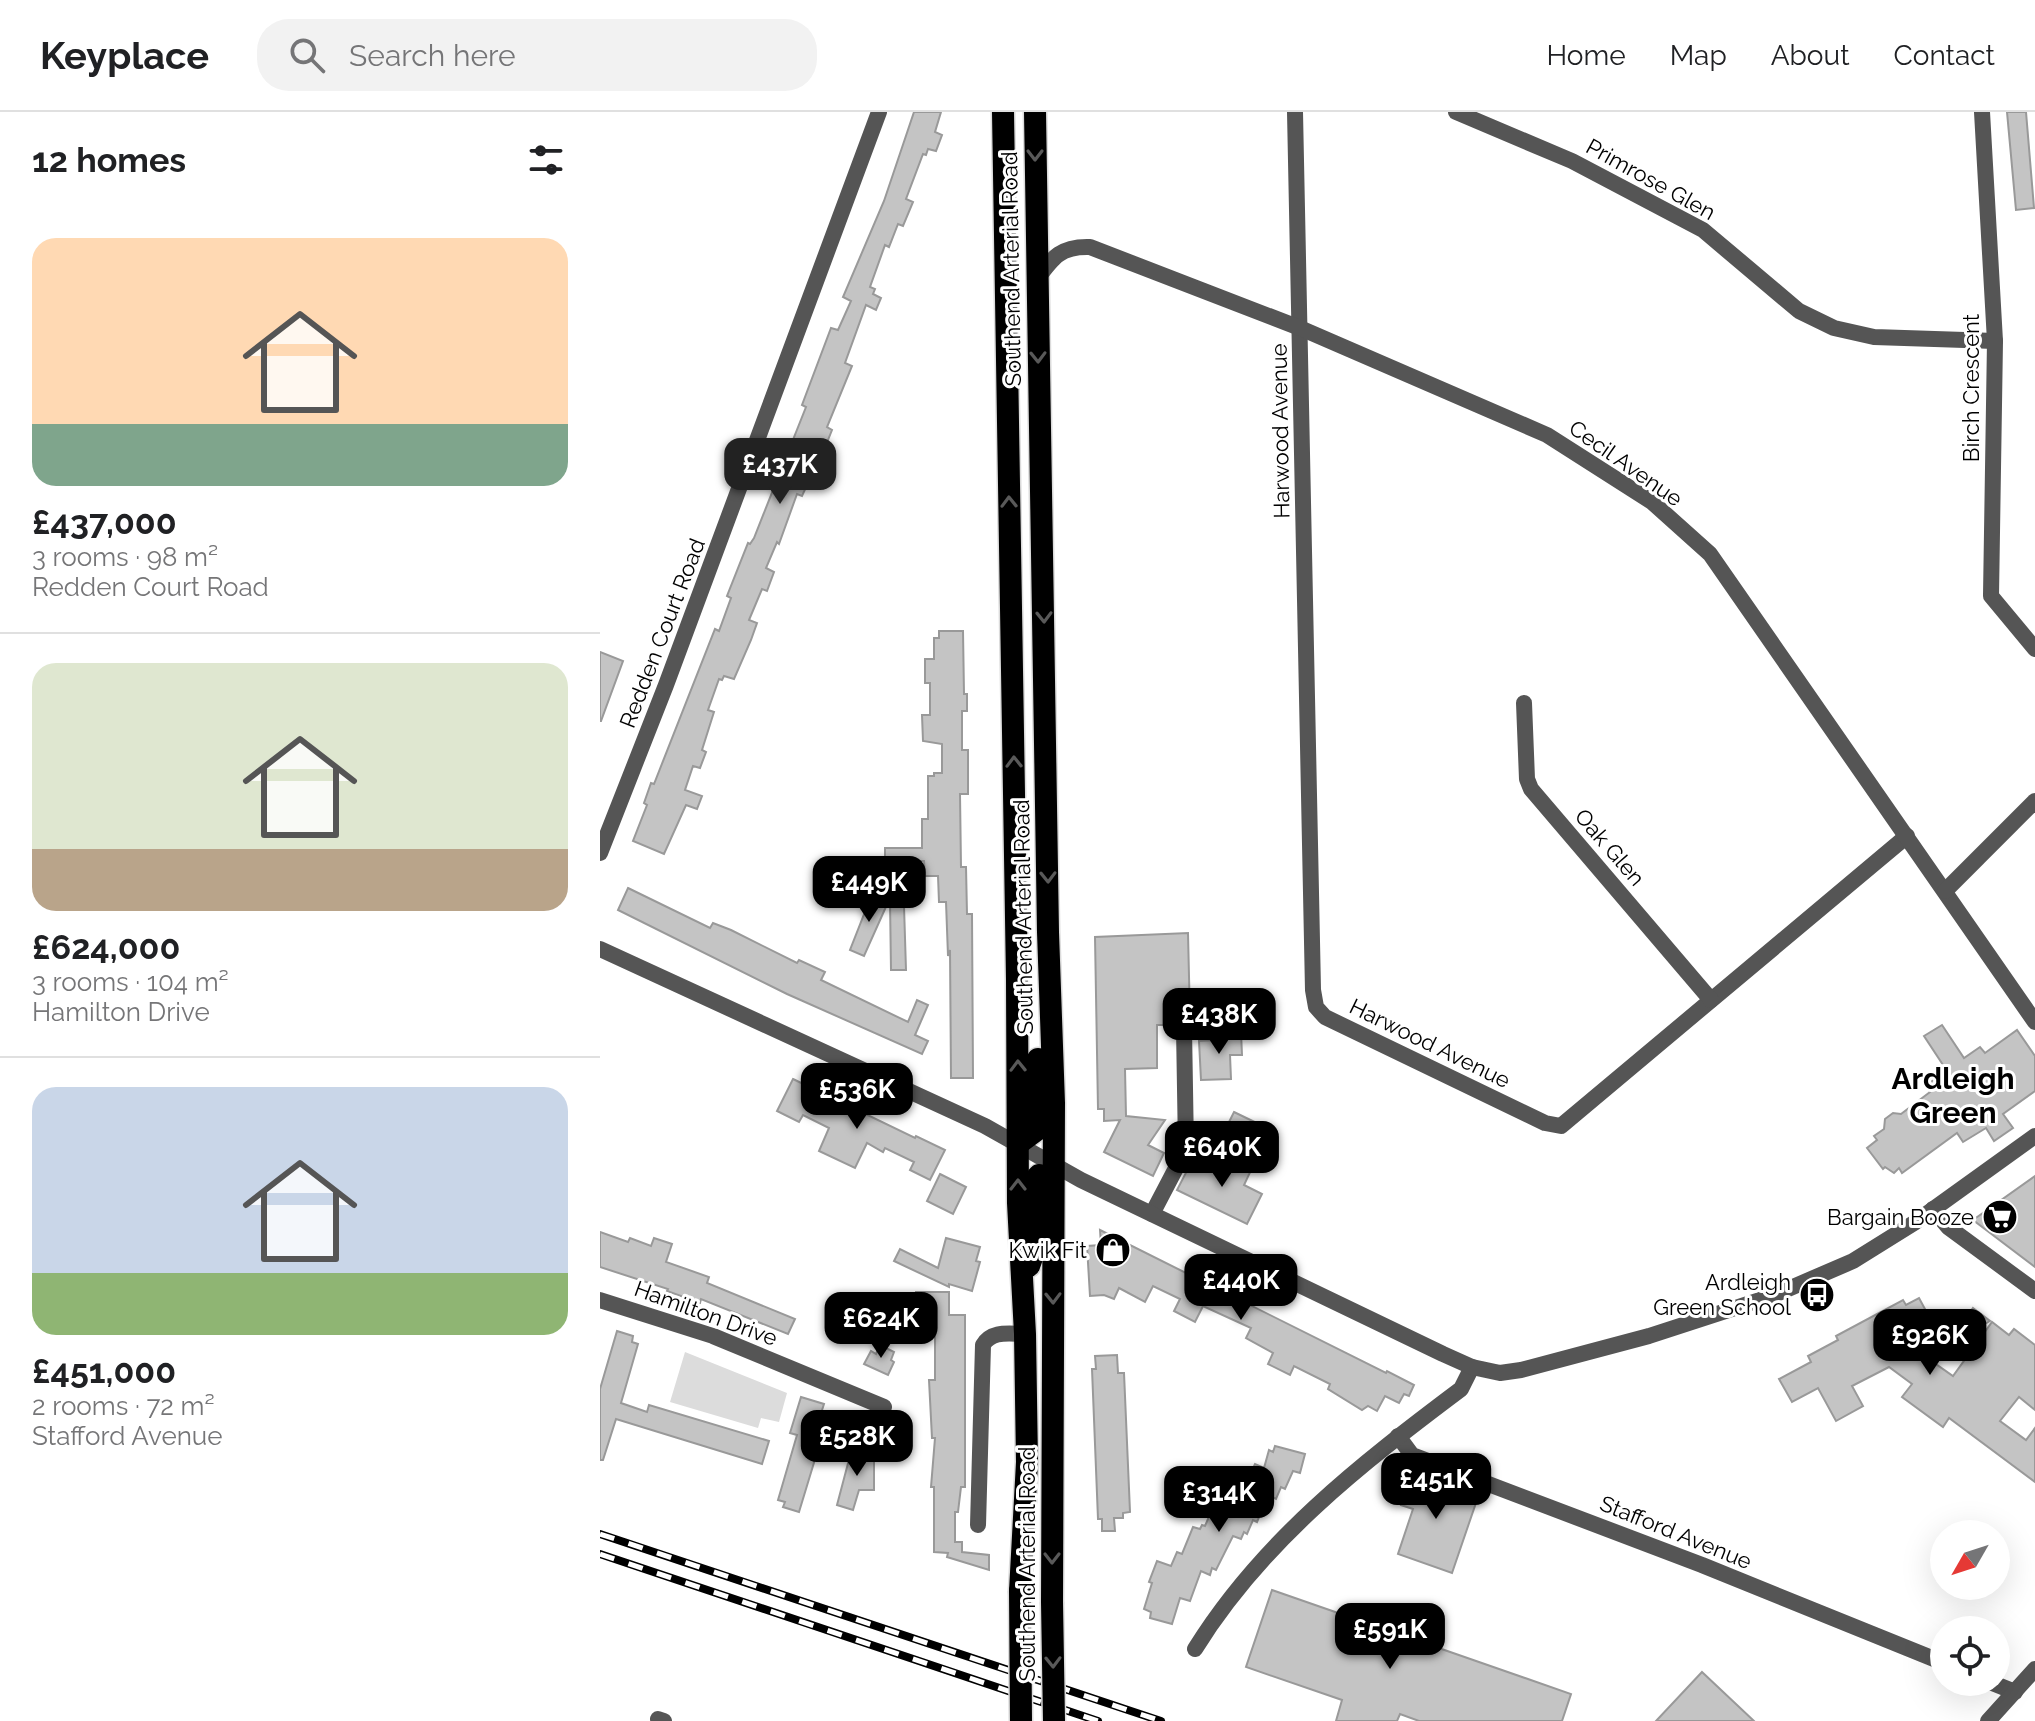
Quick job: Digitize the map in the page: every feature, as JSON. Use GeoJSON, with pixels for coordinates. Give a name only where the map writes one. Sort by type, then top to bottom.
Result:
{"type":"FeatureCollection","features":[{"type":"Feature","properties":{"kind":"highway","name":"Southend Arterial Road"},"geometry":{"type":"LineString","coordinates":[[1003,112],[1018,1203],[1025,1334],[1027,1462],[1020,1591],[1021,1721]]}},
{"type":"Feature","properties":{"kind":"highway","name":"Southend Arterial Road"},"geometry":{"type":"LineString","coordinates":[[1035,112],[1052,1033],[1054,1721]]}},
{"type":"Feature","properties":{"kind":"highway"},"geometry":{"type":"LineString","coordinates":[[1018,1144],[1037,1130],[1038,1052],[1052,1033]]}},
{"type":"Feature","properties":{"kind":"highway"},"geometry":{"type":"LineString","coordinates":[[1022,1282],[1035,1249],[1037,1177],[1052,1164]]}},
{"type":"Feature","properties":{"kind":"street","name":"Redden Court Road"},"geometry":{"type":"LineString","coordinates":[[600,853],[879,112]]}},
{"type":"Feature","properties":{"kind":"street"},"geometry":{"type":"LineString","coordinates":[[1295,112],[1300,328]]}},
{"type":"Feature","properties":{"kind":"street","name":"Primrose Glen"},"geometry":{"type":"LineString","coordinates":[[1456,112],[1572,161],[1703,230],[1799,311],[1834,328],[1874,337],[1995,341]]}},
{"type":"Feature","properties":{"kind":"street","name":"Birch Crescent"},"geometry":{"type":"LineString","coordinates":[[1982,112],[1995,341],[1991,596],[2035,649]]}},
{"type":"Feature","properties":{"kind":"street","name":"Cecil Avenue"},"geometry":{"type":"LineString","coordinates":[[1037,279],[1054,257],[1073,246],[1090,247],[1300,328],[1547,435],[1652,502],[1710,554],[2035,1022]]}},
{"type":"Feature","properties":{"kind":"street","name":"Harwood Avenue"},"geometry":{"type":"LineString","coordinates":[[1300,328],[1313,990],[1316,1007],[1325,1017],[1553,1126],[1561,1126],[1907,836]]}},
{"type":"Feature","properties":{"kind":"street","name":"Oak Glen"},"geometry":{"type":"LineString","coordinates":[[1524,703],[1527,779],[1531,789],[1711,1000]]}},
{"type":"Feature","properties":{"kind":"street"},"geometry":{"type":"LineString","coordinates":[[1945,891],[2035,801]]}},
{"type":"Feature","properties":{"kind":"street"},"geometry":{"type":"LineString","coordinates":[[600,949],[985,1126],[1152,1214],[1472,1367],[1500,1373],[1649,1336],[1817,1279],[1853,1261],[1933,1209],[2035,1136]]}},
{"type":"Feature","properties":{"kind":"street"},"geometry":{"type":"LineString","coordinates":[[1152,1214],[1186,1149],[1184,1028]]}},
{"type":"Feature","properties":{"kind":"street"},"geometry":{"type":"LineString","coordinates":[[1933,1209],[1948,1227],[2035,1291]]}},
{"type":"Feature","properties":{"kind":"street","name":"Hamilton Drive"},"geometry":{"type":"LineString","coordinates":[[600,1300],[713,1336],[884,1407]]}},
{"type":"Feature","properties":{"kind":"street","name":"Southend Arterial Road"},"geometry":{"type":"LineString","coordinates":[[978,1525],[983,1345],[988,1337],[997,1334],[1025,1334]]}},
{"type":"Feature","properties":{"kind":"street"},"geometry":{"type":"LineString","coordinates":[[1195,1649],[1242,1583],[1287,1534],[1343,1480],[1461,1389],[1472,1367]]}},
{"type":"Feature","properties":{"kind":"street","name":"Stafford Avenue"},"geometry":{"type":"LineString","coordinates":[[1398,1436],[1412,1455],[1702,1565],[1930,1657]]}},
{"type":"Feature","properties":{"kind":"street"},"geometry":{"type":"LineString","coordinates":[[1995,1718],[2035,1669]]}},
{"type":"Feature","properties":{"kind":"street"},"geometry":{"type":"LineString","coordinates":[[2010,1690],[2015,1692]]}},
{"type":"Feature","properties":{"kind":"shaded area"},"geometry":{"type":"Polygon","coordinates":[[[685,1352],[787,1393],[779,1422],[761,1418],[758,1428],[670,1402],[685,1352]]]}},
{"type":"Feature","properties":{"kind":"building"},"geometry":{"type":"Polygon","coordinates":[[[914,112],[941,112],[935,132],[942,135],[936,151],[928,149],[926,155],[923,154],[906,199],[913,202],[903,226],[898,224],[889,247],[885,245],[870,287],[875,289],[873,294],[881,298],[876,310],[866,305],[845,363],[852,366],[827,427],[832,430],[820,460],[831,464],[824,483],[807,485],[802,496],[797,494],[779,544],[777,542],[766,568],[774,572],[767,591],[762,589],[749,620],[757,623],[751,640],[734,679],[724,676],[722,680],[719,679],[708,710],[714,712],[702,750],[706,752],[700,768],[693,766],[685,790],[702,796],[697,809],[686,805],[664,854],[633,841],[647,805],[644,803],[715,629],[719,631],[731,598],[727,596],[748,543],[754,538],[806,407],[802,405],[831,328],[838,330],[851,301],[843,297],[884,201],[914,112]]]}},
{"type":"Feature","properties":{"kind":"building"},"geometry":{"type":"Polygon","coordinates":[[[2007,112],[2026,112],[2034,208],[2016,210],[2007,112]]]}},
{"type":"Feature","properties":{"kind":"building"},"geometry":{"type":"Polygon","coordinates":[[[939,631],[963,631],[967,711],[962,711],[962,750],[968,750],[968,794],[960,794],[961,867],[966,867],[967,914],[972,914],[973,1078],[951,1078],[950,950],[948,956],[946,902],[939,902],[938,876],[925,876],[924,861],[885,861],[885,848],[922,848],[922,819],[928,819],[928,776],[942,773],[942,744],[923,741],[922,715],[930,715],[930,683],[925,683],[925,659],[934,659],[934,638],[939,638],[939,631]]]}},
{"type":"Feature","properties":{"kind":"building"},"geometry":{"type":"Polygon","coordinates":[[[600,652],[623,661],[601,721],[600,721],[600,652]]]}},
{"type":"Feature","properties":{"kind":"building"},"geometry":{"type":"Polygon","coordinates":[[[628,888],[710,928],[713,923],[797,963],[799,960],[825,972],[821,980],[908,1022],[917,1000],[928,1005],[915,1035],[928,1041],[922,1054],[787,994],[618,910],[628,888]]]}},
{"type":"Feature","properties":{"kind":"building"},"geometry":{"type":"Polygon","coordinates":[[[872,894],[889,900],[864,956],[850,950],[872,894]]]}},
{"type":"Feature","properties":{"kind":"building"},"geometry":{"type":"Polygon","coordinates":[[[890,901],[904,906],[906,970],[891,970],[890,901]]]}},
{"type":"Feature","properties":{"kind":"building"},"geometry":{"type":"Polygon","coordinates":[[[1188,933],[1190,1019],[1179,1018],[1174,1025],[1157,1025],[1157,1068],[1125,1069],[1126,1116],[1165,1120],[1148,1145],[1164,1153],[1153,1176],[1104,1152],[1120,1120],[1104,1121],[1104,1109],[1098,1109],[1095,937],[1188,933]]]}},
{"type":"Feature","properties":{"kind":"building"},"geometry":{"type":"Polygon","coordinates":[[[1942,1025],[1964,1058],[1980,1047],[1985,1053],[2017,1030],[2035,1056],[2035,1091],[2003,1114],[2013,1128],[1994,1141],[1986,1128],[1963,1142],[1957,1133],[1902,1173],[1899,1168],[1894,1173],[1885,1167],[1883,1169],[1867,1148],[1877,1140],[1874,1136],[1884,1129],[1885,1119],[1893,1113],[1901,1114],[1930,1092],[1926,1085],[1947,1071],[1924,1036],[1942,1025]]]}},
{"type":"Feature","properties":{"kind":"building"},"geometry":{"type":"Polygon","coordinates":[[[1241,1032],[1242,1055],[1230,1055],[1231,1079],[1201,1080],[1199,1041],[1216,1040],[1216,1033],[1241,1032]]]}},
{"type":"Feature","properties":{"kind":"building"},"geometry":{"type":"Polygon","coordinates":[[[793,1079],[945,1150],[930,1180],[910,1170],[914,1162],[867,1143],[855,1168],[819,1151],[829,1128],[803,1115],[799,1122],[777,1111],[793,1079]]]}},
{"type":"Feature","properties":{"kind":"building"},"geometry":{"type":"Polygon","coordinates":[[[1234,1112],[1265,1127],[1255,1145],[1225,1130],[1234,1112]]]}},
{"type":"Feature","properties":{"kind":"building"},"geometry":{"type":"Polygon","coordinates":[[[1239,1158],[1253,1166],[1244,1185],[1262,1194],[1247,1224],[1177,1190],[1192,1161],[1224,1176],[1230,1165],[1234,1167],[1239,1158]]]}},
{"type":"Feature","properties":{"kind":"building"},"geometry":{"type":"Polygon","coordinates":[[[940,1174],[966,1187],[953,1214],[927,1201],[940,1174]]]}},
{"type":"Feature","properties":{"kind":"building"},"geometry":{"type":"Polygon","coordinates":[[[2035,1176],[2035,1267],[1973,1220],[2035,1176]]]}},
{"type":"Feature","properties":{"kind":"building"},"geometry":{"type":"Polygon","coordinates":[[[1100,1230],[1414,1385],[1409,1396],[1404,1394],[1399,1403],[1385,1396],[1377,1411],[1368,1406],[1362,1410],[1328,1389],[1330,1384],[1294,1366],[1290,1375],[1268,1364],[1273,1353],[1246,1338],[1251,1328],[1203,1306],[1195,1322],[1174,1311],[1180,1299],[1153,1286],[1145,1302],[1119,1288],[1114,1299],[1104,1295],[1090,1296],[1087,1246],[1101,1245],[1100,1230]]]}},
{"type":"Feature","properties":{"kind":"building"},"geometry":{"type":"Polygon","coordinates":[[[600,1232],[651,1246],[654,1238],[672,1244],[666,1262],[709,1277],[707,1283],[795,1319],[788,1334],[701,1299],[700,1303],[600,1267],[600,1232]]]}},
{"type":"Feature","properties":{"kind":"building"},"geometry":{"type":"Polygon","coordinates":[[[946,1238],[980,1247],[976,1261],[980,1262],[972,1291],[949,1284],[949,1287],[894,1261],[900,1249],[938,1268],[946,1238]]]}},
{"type":"Feature","properties":{"kind":"building"},"geometry":{"type":"Polygon","coordinates":[[[916,1292],[949,1292],[949,1315],[965,1315],[965,1487],[961,1487],[958,1512],[955,1512],[955,1542],[962,1542],[962,1552],[989,1555],[989,1570],[947,1557],[948,1553],[934,1552],[934,1487],[931,1487],[935,1438],[932,1438],[929,1380],[935,1380],[935,1336],[923,1336],[923,1307],[916,1307],[916,1292]]]}},
{"type":"Feature","properties":{"kind":"building"},"geometry":{"type":"Polygon","coordinates":[[[1919,1298],[1945,1346],[1926,1357],[1953,1376],[1992,1322],[2009,1335],[2014,1329],[2035,1345],[2035,1410],[2019,1397],[2000,1421],[2026,1440],[2035,1428],[2035,1482],[1949,1418],[1943,1427],[1902,1397],[1912,1384],[1889,1367],[1852,1386],[1863,1406],[1836,1421],[1818,1388],[1792,1402],[1779,1379],[1811,1362],[1808,1356],[1838,1340],[1836,1336],[1903,1300],[1906,1305],[1919,1298]]]}},
{"type":"Feature","properties":{"kind":"building"},"geometry":{"type":"Polygon","coordinates":[[[1973,1308],[1990,1321],[1969,1333],[1960,1326],[1973,1308]]]}},
{"type":"Feature","properties":{"kind":"building"},"geometry":{"type":"Polygon","coordinates":[[[617,1331],[633,1336],[632,1342],[638,1344],[621,1403],[647,1412],[649,1405],[769,1441],[762,1464],[616,1419],[603,1460],[600,1460],[600,1389],[617,1331]]]}},
{"type":"Feature","properties":{"kind":"building"},"geometry":{"type":"Polygon","coordinates":[[[880,1345],[894,1352],[891,1360],[894,1362],[888,1375],[864,1364],[871,1351],[876,1354],[880,1345]]]}},
{"type":"Feature","properties":{"kind":"building"},"geometry":{"type":"Polygon","coordinates":[[[1117,1355],[1118,1373],[1124,1373],[1130,1512],[1123,1513],[1123,1518],[1114,1518],[1115,1531],[1102,1531],[1102,1519],[1098,1519],[1092,1369],[1096,1369],[1095,1356],[1117,1355]]]}},
{"type":"Feature","properties":{"kind":"building"},"geometry":{"type":"Polygon","coordinates":[[[801,1397],[824,1404],[808,1454],[816,1456],[799,1512],[783,1507],[785,1502],[778,1500],[797,1435],[790,1433],[801,1397]]]}},
{"type":"Feature","properties":{"kind":"building"},"geometry":{"type":"Polygon","coordinates":[[[1275,1446],[1305,1454],[1300,1473],[1293,1471],[1285,1489],[1281,1487],[1276,1499],[1268,1495],[1257,1522],[1253,1520],[1247,1534],[1244,1532],[1241,1539],[1233,1536],[1216,1570],[1212,1568],[1210,1575],[1201,1571],[1190,1601],[1180,1598],[1172,1624],[1150,1618],[1151,1612],[1144,1609],[1157,1561],[1171,1566],[1177,1552],[1182,1554],[1193,1527],[1200,1529],[1202,1525],[1205,1526],[1214,1505],[1224,1510],[1243,1474],[1249,1477],[1255,1464],[1264,1468],[1269,1450],[1273,1452],[1275,1446]]]}},
{"type":"Feature","properties":{"kind":"building"},"geometry":{"type":"Polygon","coordinates":[[[851,1452],[874,1452],[874,1490],[859,1490],[853,1510],[837,1505],[851,1452]]]}},
{"type":"Feature","properties":{"kind":"building"},"geometry":{"type":"Polygon","coordinates":[[[1413,1471],[1479,1494],[1452,1573],[1398,1554],[1413,1509],[1401,1505],[1413,1471]]]}},
{"type":"Feature","properties":{"kind":"building"},"geometry":{"type":"Polygon","coordinates":[[[1272,1590],[1571,1694],[1562,1721],[1419,1721],[1400,1714],[1397,1721],[1336,1721],[1342,1700],[1246,1667],[1272,1590]]]}},
{"type":"Feature","properties":{"kind":"building"},"geometry":{"type":"Polygon","coordinates":[[[1702,1672],[1754,1721],[1656,1721],[1702,1672]]]}},
{"type":"Feature","properties":{"kind":"railway"},"geometry":{"type":"LineString","coordinates":[[600,1534],[1161,1721]]}},
{"type":"Feature","properties":{"kind":"railway"},"geometry":{"type":"LineString","coordinates":[[600,1554],[1098,1721]]}},
{"type":"Feature","properties":{"kind":"place","name":"Bargain Booze"},"geometry":{"type":"Point","coordinates":[2000,1217]}},
{"type":"Feature","properties":{"kind":"place","name":"Kwik Fit"},"geometry":{"type":"Point","coordinates":[1113,1250]}},
{"type":"Feature","properties":{"kind":"place","name":"Ardleigh Green School"},"geometry":{"type":"Point","coordinates":[1817,1295]}},
{"type":"Feature","properties":{"kind":"district","name":"Ardleigh Green"},"geometry":{"type":"Point","coordinates":[1953,1096]}}]}
